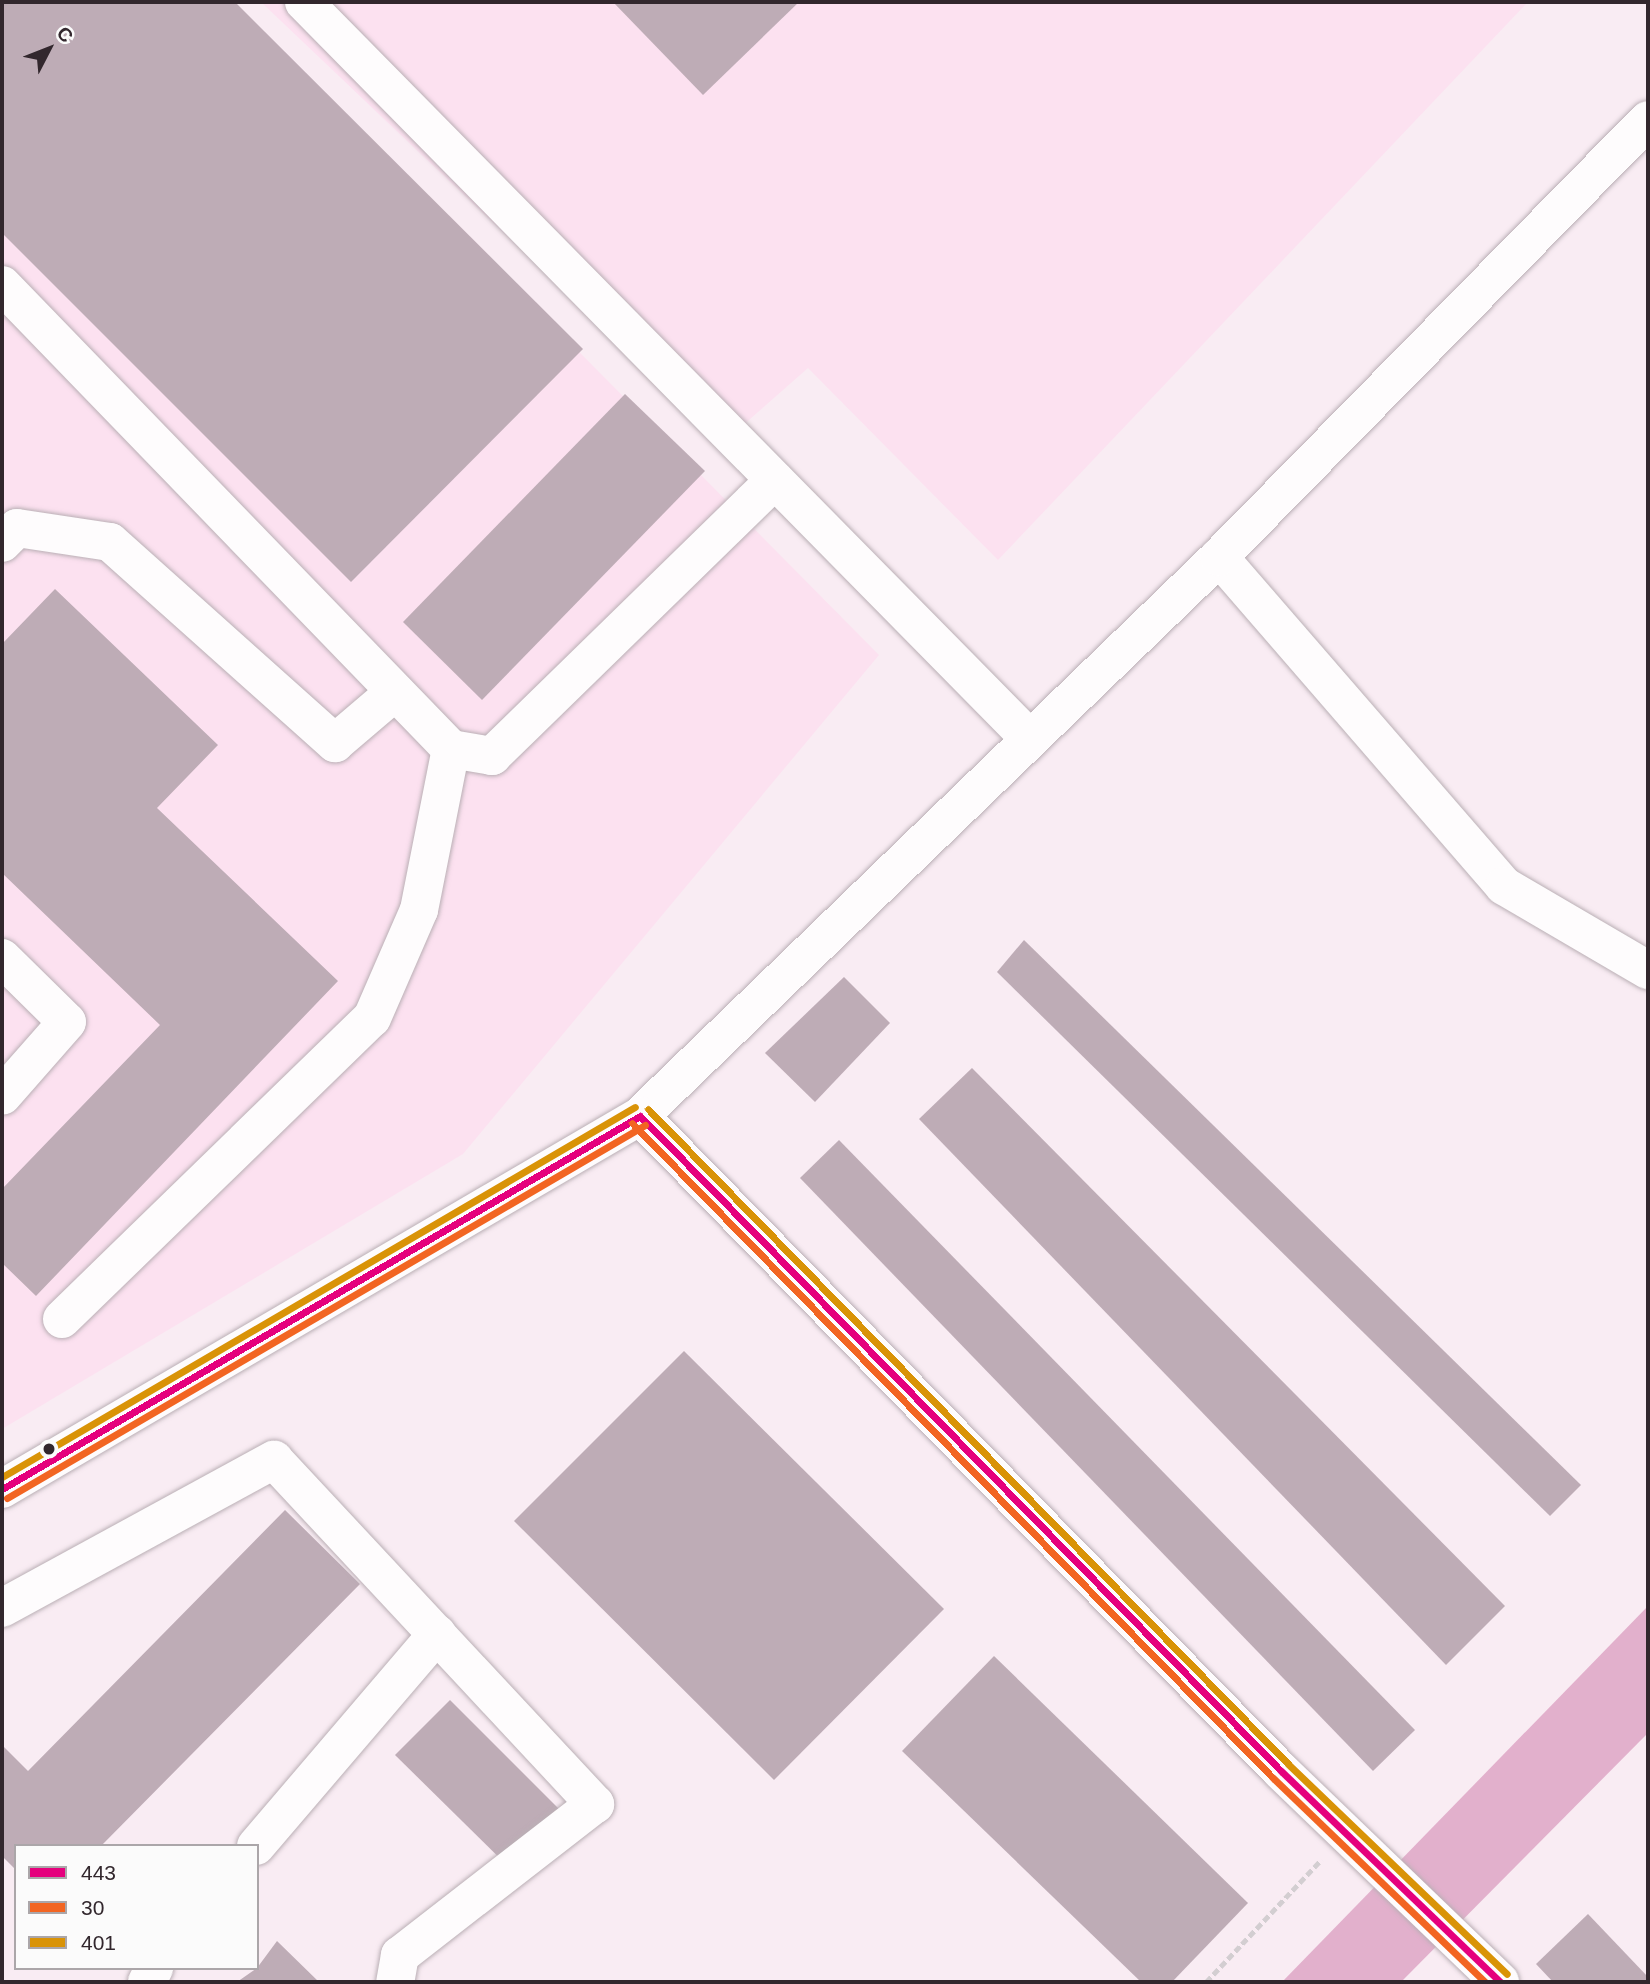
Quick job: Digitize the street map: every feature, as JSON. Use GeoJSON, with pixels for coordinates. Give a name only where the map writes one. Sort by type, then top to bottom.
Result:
{"type":"FeatureCollection","features":[{"type":"Feature","properties":{"kind":"street"},"geometry":{"type":"LineString","coordinates":[[304,2],[1030,739]]}},
{"type":"Feature","properties":{"kind":"street"},"geometry":{"type":"LineString","coordinates":[[2,1489],[640,1116],[1219,557],[1648,120]]}},
{"type":"Feature","properties":{"kind":"street"},"geometry":{"type":"LineString","coordinates":[[2,285],[451,750],[492,756],[775,480]]}},
{"type":"Feature","properties":{"kind":"street"},"geometry":{"type":"LineString","coordinates":[[2,543],[16,527],[110,542],[335,743],[395,692]]}},
{"type":"Feature","properties":{"kind":"street"},"geometry":{"type":"LineString","coordinates":[[1219,557],[1504,886],[1648,970]]}},
{"type":"Feature","properties":{"kind":"street"},"geometry":{"type":"LineString","coordinates":[[62,1320],[372,1018],[419,910],[451,750]]}},
{"type":"Feature","properties":{"kind":"street"},"geometry":{"type":"LineString","coordinates":[[2,958],[67,1022],[2,1096]]}},
{"type":"Feature","properties":{"kind":"street"},"geometry":{"type":"LineString","coordinates":[[640,1116],[1346,1833],[1500,1982]]}},
{"type":"Feature","properties":{"kind":"street"},"geometry":{"type":"LineString","coordinates":[[2,1608],[274,1460],[595,1804],[400,1955],[396,1982]]}},
{"type":"Feature","properties":{"kind":"street"},"geometry":{"type":"LineString","coordinates":[[258,1844],[437,1634]]}},
{"type":"Feature","properties":{"kind":"path"},"geometry":{"type":"LineString","coordinates":[[1206,1982],[1346,1833]]}},
{"type":"Feature","properties":{"kind":"shaded area"},"geometry":{"type":"Polygon","coordinates":[[[2,2],[233,2],[879,655],[463,1154],[2,1429],[2,2]]]}},
{"type":"Feature","properties":{"kind":"shaded area"},"geometry":{"type":"Polygon","coordinates":[[[261,2],[1528,2],[998,560],[808,368],[724,442],[261,2]]]}},
{"type":"Feature","properties":{"kind":"shaded area"},"geometry":{"type":"Polygon","coordinates":[[[1648,1606],[1648,1733],[1401,1982],[1282,1982],[1648,1606]]]}},
{"type":"Feature","properties":{"kind":"building"},"geometry":{"type":"Polygon","coordinates":[[[2,2],[235,2],[583,349],[351,582],[2,233],[2,2]]]}},
{"type":"Feature","properties":{"kind":"building"},"geometry":{"type":"Polygon","coordinates":[[[613,2],[799,2],[703,95],[613,2]]]}},
{"type":"Feature","properties":{"kind":"building"},"geometry":{"type":"Polygon","coordinates":[[[625,394],[705,471],[482,700],[403,622],[625,394]]]}},
{"type":"Feature","properties":{"kind":"building"},"geometry":{"type":"Polygon","coordinates":[[[55,589],[218,745],[157,808],[338,981],[36,1296],[2,1263],[2,1189],[160,1025],[2,873],[2,644],[55,589]]]}},
{"type":"Feature","properties":{"kind":"building"},"geometry":{"type":"Polygon","coordinates":[[[1024,940],[1581,1485],[1550,1516],[997,972],[1024,940]]]}},
{"type":"Feature","properties":{"kind":"building"},"geometry":{"type":"Polygon","coordinates":[[[844,977],[890,1023],[815,1102],[765,1053],[844,977]]]}},
{"type":"Feature","properties":{"kind":"building"},"geometry":{"type":"Polygon","coordinates":[[[972,1068],[1505,1606],[1446,1665],[919,1119],[972,1068]]]}},
{"type":"Feature","properties":{"kind":"building"},"geometry":{"type":"Polygon","coordinates":[[[839,1140],[1415,1730],[1373,1771],[800,1178],[839,1140]]]}},
{"type":"Feature","properties":{"kind":"building"},"geometry":{"type":"Polygon","coordinates":[[[684,1351],[944,1609],[774,1780],[514,1521],[684,1351]]]}},
{"type":"Feature","properties":{"kind":"building"},"geometry":{"type":"Polygon","coordinates":[[[285,1510],[360,1584],[103,1844],[14,1844],[14,1868],[2,1856],[2,1745],[28,1771],[285,1510]]]}},
{"type":"Feature","properties":{"kind":"building"},"geometry":{"type":"Polygon","coordinates":[[[994,1656],[1248,1903],[1172,1982],[1141,1982],[902,1751],[994,1656]]]}},
{"type":"Feature","properties":{"kind":"building"},"geometry":{"type":"Polygon","coordinates":[[[450,1700],[577,1827],[524,1882],[395,1755],[450,1700]]]}},
{"type":"Feature","properties":{"kind":"building"},"geometry":{"type":"Polygon","coordinates":[[[1588,1914],[1648,1977],[1648,1982],[1553,1982],[1536,1964],[1588,1914]]]}},
{"type":"Feature","properties":{"kind":"building"},"geometry":{"type":"Polygon","coordinates":[[[277,1941],[319,1982],[237,1982],[254,1970],[259,1970],[259,1965],[277,1941]]]}},
{"type":"Feature","properties":{"kind":"transit line","name":"401"},"geometry":{"type":"LineString","coordinates":[[2,1477],[635,1107]]}},
{"type":"Feature","properties":{"kind":"transit line","name":"401"},"geometry":{"type":"LineString","coordinates":[[648,1109],[1288,1764],[1507,1974]]}},
{"type":"Feature","properties":{"kind":"transit line","name":"443"},"geometry":{"type":"LineString","coordinates":[[640,1116],[1281,1771],[1500,1982]]}},
{"type":"Feature","properties":{"kind":"transit line","name":"443"},"geometry":{"type":"LineString","coordinates":[[2,1489],[640,1116]]}},
{"type":"Feature","properties":{"kind":"transit line","name":"30"},"geometry":{"type":"LineString","coordinates":[[632,1123],[1273,1778],[1485,1982]]}},
{"type":"Feature","properties":{"kind":"transit line","name":"30"},"geometry":{"type":"LineString","coordinates":[[7,1498],[645,1125]]}}]}
